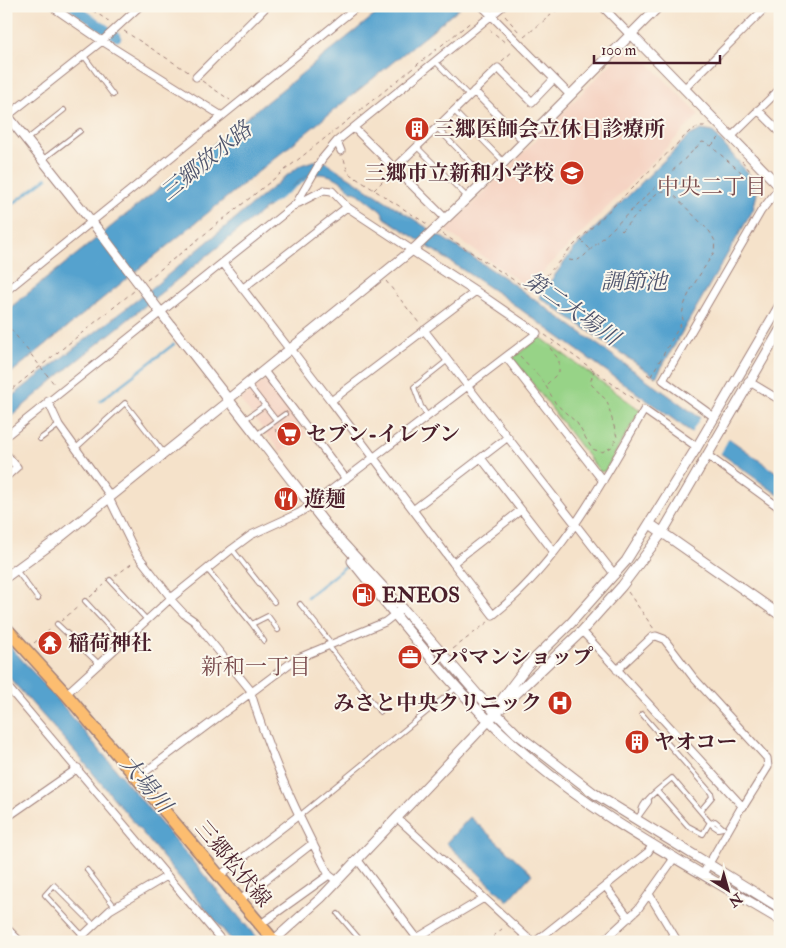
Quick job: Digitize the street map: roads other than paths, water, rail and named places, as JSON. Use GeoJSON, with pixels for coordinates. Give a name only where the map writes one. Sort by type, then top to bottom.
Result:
{"type":"FeatureCollection","features":[{"type":"Feature","properties":{"kind":"main road","name":"三郷松伏線"},"geometry":{"type":"LineString","coordinates":[[6,628],[66,694],[274,941]]}},
{"type":"Feature","properties":{"kind":"street"},"geometry":{"type":"LineString","coordinates":[[6,9],[10,6]]}},
{"type":"Feature","properties":{"kind":"street"},"geometry":{"type":"LineString","coordinates":[[51,6],[102,41],[222,116]]}},
{"type":"Feature","properties":{"kind":"street"},"geometry":{"type":"LineString","coordinates":[[140,6],[118,28],[84,56],[7,115],[327,526],[340,547],[496,713],[552,763],[639,816],[708,864],[780,908]]}},
{"type":"Feature","properties":{"kind":"street"},"geometry":{"type":"LineString","coordinates":[[196,77],[267,6]]}},
{"type":"Feature","properties":{"kind":"street"},"geometry":{"type":"LineString","coordinates":[[6,292],[358,6]]}},
{"type":"Feature","properties":{"kind":"street"},"geometry":{"type":"LineString","coordinates":[[602,6],[685,88],[780,187],[761,211],[663,380],[713,419]]}},
{"type":"Feature","properties":{"kind":"street"},"geometry":{"type":"LineString","coordinates":[[6,577],[110,497],[414,248],[487,179],[659,6]]}},
{"type":"Feature","properties":{"kind":"street"},"geometry":{"type":"LineString","coordinates":[[685,88],[767,6]]}},
{"type":"Feature","properties":{"kind":"street"},"geometry":{"type":"LineString","coordinates":[[296,204],[322,158],[337,141],[436,62],[486,11],[504,9]]}},
{"type":"Feature","properties":{"kind":"street"},"geometry":{"type":"LineString","coordinates":[[486,11],[570,95]]}},
{"type":"Feature","properties":{"kind":"street"},"geometry":{"type":"LineString","coordinates":[[394,169],[498,68],[532,102],[554,79]]}},
{"type":"Feature","properties":{"kind":"street"},"geometry":{"type":"LineString","coordinates":[[732,136],[779,91]]}},
{"type":"Feature","properties":{"kind":"street"},"geometry":{"type":"LineString","coordinates":[[472,93],[524,141]]}},
{"type":"Feature","properties":{"kind":"street"},"geometry":{"type":"LineString","coordinates":[[758,110],[780,132]]}},
{"type":"Feature","properties":{"kind":"street"},"geometry":{"type":"LineString","coordinates":[[354,128],[445,218]]}},
{"type":"Feature","properties":{"kind":"street"},"geometry":{"type":"LineString","coordinates":[[337,141],[341,151]]}},
{"type":"Feature","properties":{"kind":"street"},"geometry":{"type":"LineString","coordinates":[[6,436],[296,204],[324,190],[332,192],[347,207],[414,248],[537,333],[310,506],[251,535],[232,549],[170,599],[66,694]]}},
{"type":"Feature","properties":{"kind":"street"},"geometry":{"type":"LineString","coordinates":[[242,289],[347,207]]}},
{"type":"Feature","properties":{"kind":"street"},"geometry":{"type":"LineString","coordinates":[[223,263],[331,401],[493,616],[554,552],[576,524],[644,410],[698,446]]}},
{"type":"Feature","properties":{"kind":"street"},"geometry":{"type":"LineString","coordinates":[[331,401],[475,291]]}},
{"type":"Feature","properties":{"kind":"street"},"geometry":{"type":"LineString","coordinates":[[496,713],[502,700],[527,666],[571,623],[615,574],[650,524],[780,305]]}},
{"type":"Feature","properties":{"kind":"street"},"geometry":{"type":"LineString","coordinates":[[424,330],[615,574]]}},
{"type":"Feature","properties":{"kind":"street"},"geometry":{"type":"LineString","coordinates":[[265,921],[333,878],[357,859],[488,721],[582,631],[631,574],[662,533],[748,381],[780,330]]}},
{"type":"Feature","properties":{"kind":"street"},"geometry":{"type":"LineString","coordinates":[[506,357],[603,481]]}},
{"type":"Feature","properties":{"kind":"street"},"geometry":{"type":"LineString","coordinates":[[264,371],[346,479]]}},
{"type":"Feature","properties":{"kind":"street"},"geometry":{"type":"LineString","coordinates":[[748,381],[780,400]]}},
{"type":"Feature","properties":{"kind":"street"},"geometry":{"type":"LineString","coordinates":[[48,401],[59,425],[110,497],[136,553],[170,599],[184,614],[194,621],[251,693],[265,742],[299,815],[333,878]]}},
{"type":"Feature","properties":{"kind":"street"},"geometry":{"type":"LineString","coordinates":[[413,510],[508,437]]}},
{"type":"Feature","properties":{"kind":"street"},"geometry":{"type":"LineString","coordinates":[[708,453],[780,508]]}},
{"type":"Feature","properties":{"kind":"street"},"geometry":{"type":"LineString","coordinates":[[6,454],[17,468],[6,477]]}},
{"type":"Feature","properties":{"kind":"street"},"geometry":{"type":"LineString","coordinates":[[481,458],[554,552]]}},
{"type":"Feature","properties":{"kind":"street"},"geometry":{"type":"LineString","coordinates":[[453,563],[521,510]]}},
{"type":"Feature","properties":{"kind":"street"},"geometry":{"type":"LineString","coordinates":[[650,524],[780,615]]}},
{"type":"Feature","properties":{"kind":"street"},"geometry":{"type":"LineString","coordinates":[[137,778],[296,659],[385,622],[399,611]]}},
{"type":"Feature","properties":{"kind":"street"},"geometry":{"type":"LineString","coordinates":[[399,611],[457,688],[488,721],[527,757],[565,786],[653,844],[780,920]]}},
{"type":"Feature","properties":{"kind":"street"},"geometry":{"type":"LineString","coordinates":[[582,631],[742,806]]}},
{"type":"Feature","properties":{"kind":"street"},"geometry":{"type":"LineString","coordinates":[[617,670],[652,637],[656,636],[664,639],[693,677],[766,758],[768,767],[725,829],[703,874]]}},
{"type":"Feature","properties":{"kind":"street"},"geometry":{"type":"LineString","coordinates":[[6,685],[223,942]]}},
{"type":"Feature","properties":{"kind":"street"},"geometry":{"type":"LineString","coordinates":[[6,818],[78,768]]}},
{"type":"Feature","properties":{"kind":"street"},"geometry":{"type":"LineString","coordinates":[[219,876],[299,815]]}},
{"type":"Feature","properties":{"kind":"street"},"geometry":{"type":"LineString","coordinates":[[397,818],[534,942],[606,887],[648,852],[653,844]]}},
{"type":"Feature","properties":{"kind":"street"},"geometry":{"type":"LineString","coordinates":[[240,900],[313,843]]}},
{"type":"Feature","properties":{"kind":"street"},"geometry":{"type":"LineString","coordinates":[[602,942],[629,918],[649,894],[675,857]]}},
{"type":"Feature","properties":{"kind":"street"},"geometry":{"type":"LineString","coordinates":[[357,859],[419,940]]}},
{"type":"Feature","properties":{"kind":"street"},"geometry":{"type":"LineString","coordinates":[[76,942],[115,907],[167,876]]}},
{"type":"Feature","properties":{"kind":"street"},"geometry":{"type":"LineString","coordinates":[[274,941],[304,914],[333,878]]}},
{"type":"Feature","properties":{"kind":"street"},"geometry":{"type":"LineString","coordinates":[[606,887],[629,918]]}},
{"type":"Feature","properties":{"kind":"street"},"geometry":{"type":"LineString","coordinates":[[649,894],[678,942]]}},
{"type":"Feature","properties":{"kind":"street"},"geometry":{"type":"LineString","coordinates":[[410,942],[419,940],[484,898]]}},
{"type":"Feature","properties":{"kind":"street"},"geometry":{"type":"LineString","coordinates":[[6,929],[19,942]]}},
{"type":"Feature","properties":{"kind":"lane"},"geometry":{"type":"LineString","coordinates":[[84,56],[113,95]]}},
{"type":"Feature","properties":{"kind":"lane"},"geometry":{"type":"LineString","coordinates":[[436,62],[472,93]]}},
{"type":"Feature","properties":{"kind":"lane"},"geometry":{"type":"LineString","coordinates":[[26,140],[64,110]]}},
{"type":"Feature","properties":{"kind":"lane"},"geometry":{"type":"LineString","coordinates":[[454,111],[504,162]]}},
{"type":"Feature","properties":{"kind":"lane"},"geometry":{"type":"LineString","coordinates":[[437,128],[487,179]]}},
{"type":"Feature","properties":{"kind":"lane"},"geometry":{"type":"LineString","coordinates":[[42,160],[80,131]]}},
{"type":"Feature","properties":{"kind":"lane"},"geometry":{"type":"LineString","coordinates":[[417,147],[467,197]]}},
{"type":"Feature","properties":{"kind":"lane"},"geometry":{"type":"LineString","coordinates":[[428,417],[414,387],[448,360]]}},
{"type":"Feature","properties":{"kind":"lane"},"geometry":{"type":"LineString","coordinates":[[248,384],[276,420]]}},
{"type":"Feature","properties":{"kind":"lane"},"geometry":{"type":"LineString","coordinates":[[76,448],[126,403],[164,453]]}},
{"type":"Feature","properties":{"kind":"lane"},"geometry":{"type":"LineString","coordinates":[[244,420],[265,405]]}},
{"type":"Feature","properties":{"kind":"lane"},"geometry":{"type":"LineString","coordinates":[[256,435],[285,414]]}},
{"type":"Feature","properties":{"kind":"lane"},"geometry":{"type":"LineString","coordinates":[[40,439],[59,425]]}},
{"type":"Feature","properties":{"kind":"lane"},"geometry":{"type":"LineString","coordinates":[[232,549],[274,602]]}},
{"type":"Feature","properties":{"kind":"lane"},"geometry":{"type":"LineString","coordinates":[[207,569],[264,641]]}},
{"type":"Feature","properties":{"kind":"lane"},"geometry":{"type":"LineString","coordinates":[[16,570],[38,599]]}},
{"type":"Feature","properties":{"kind":"lane"},"geometry":{"type":"LineString","coordinates":[[110,580],[147,620]]}},
{"type":"Feature","properties":{"kind":"lane"},"geometry":{"type":"LineString","coordinates":[[85,601],[123,642]]}},
{"type":"Feature","properties":{"kind":"lane"},"geometry":{"type":"LineString","coordinates":[[300,604],[380,712]]}},
{"type":"Feature","properties":{"kind":"lane"},"geometry":{"type":"LineString","coordinates":[[252,624],[268,616],[278,630]]}},
{"type":"Feature","properties":{"kind":"lane"},"geometry":{"type":"LineString","coordinates":[[57,624],[99,664]]}},
{"type":"Feature","properties":{"kind":"lane"},"geometry":{"type":"LineString","coordinates":[[299,815],[457,688]]}},
{"type":"Feature","properties":{"kind":"lane"},"geometry":{"type":"LineString","coordinates":[[642,714],[711,793],[712,797],[701,810]]}},
{"type":"Feature","properties":{"kind":"lane"},"geometry":{"type":"LineString","coordinates":[[639,816],[650,802],[649,800],[672,778],[711,822],[715,821],[725,829]]}},
{"type":"Feature","properties":{"kind":"lane"},"geometry":{"type":"LineString","coordinates":[[657,792],[688,826],[703,834],[711,822]]}},
{"type":"Feature","properties":{"kind":"lane"},"geometry":{"type":"LineString","coordinates":[[87,870],[115,907]]}},
{"type":"Feature","properties":{"kind":"lane"},"geometry":{"type":"LineString","coordinates":[[83,936],[45,895],[54,885],[94,925]]}},
{"type":"Feature","properties":{"kind":"lane"},"geometry":{"type":"LineString","coordinates":[[338,914],[362,942]]}},
{"type":"Feature","properties":{"kind":"water","name":"三郷放水路"},"geometry":{"type":"Polygon","coordinates":[[[386,6],[462,6],[6,377],[6,311],[386,6]]]}},
{"type":"Feature","properties":{"kind":"water","name":"調節池"},"geometry":{"type":"Polygon","coordinates":[[[701,130],[713,132],[752,178],[757,194],[753,210],[656,377],[539,297],[574,249],[689,136],[701,130]]]}},
{"type":"Feature","properties":{"kind":"water"},"geometry":{"type":"Polygon","coordinates":[[[313,161],[324,161],[503,277],[780,475],[780,496],[502,296],[385,218],[382,212],[355,191],[351,191],[334,177],[321,174],[307,176],[301,180],[69,367],[6,421],[6,401],[151,289],[285,177],[301,165],[313,161]]]}},
{"type":"Feature","properties":{"kind":"water"},"geometry":{"type":"Polygon","coordinates":[[[6,642],[57,699],[260,942],[233,942],[77,754],[6,674],[6,642]]]}},
{"type":"Feature","properties":{"kind":"water"},"geometry":{"type":"Polygon","coordinates":[[[470,817],[532,874],[508,901],[446,843],[470,817]]]}},
{"type":"Feature","properties":{"kind":"waterway"},"geometry":{"type":"LineString","coordinates":[[72,6],[117,37]]}},
{"type":"Feature","properties":{"kind":"waterway"},"geometry":{"type":"LineString","coordinates":[[269,205],[310,176]]}},
{"type":"Feature","properties":{"kind":"waterway"},"geometry":{"type":"LineString","coordinates":[[6,209],[47,178]]}},
{"type":"Feature","properties":{"kind":"waterway"},"geometry":{"type":"LineString","coordinates":[[100,401],[174,344]]}},
{"type":"Feature","properties":{"kind":"waterway"},"geometry":{"type":"LineString","coordinates":[[307,597],[346,566]]}},
{"type":"Feature","properties":{"kind":"place","name":"三郷医師会立休日診療所"},"geometry":{"type":"Point","coordinates":[417,129]}},
{"type":"Feature","properties":{"kind":"place","name":"三郷市立新和小学校"},"geometry":{"type":"Point","coordinates":[572,173]}},
{"type":"Feature","properties":{"kind":"place","name":"セブン-イレブン"},"geometry":{"type":"Point","coordinates":[289,434]}},
{"type":"Feature","properties":{"kind":"place","name":"遊麺"},"geometry":{"type":"Point","coordinates":[286,499]}},
{"type":"Feature","properties":{"kind":"place","name":"ENEOS"},"geometry":{"type":"Point","coordinates":[364,595]}},
{"type":"Feature","properties":{"kind":"place","name":"稲荷神社"},"geometry":{"type":"Point","coordinates":[50,643]}},
{"type":"Feature","properties":{"kind":"place","name":"アパマンショップ"},"geometry":{"type":"Point","coordinates":[410,657]}},
{"type":"Feature","properties":{"kind":"place","name":"みさと中央クリニック"},"geometry":{"type":"Point","coordinates":[560,703]}},
{"type":"Feature","properties":{"kind":"place","name":"ヤオコー"},"geometry":{"type":"Point","coordinates":[637,742]}},
{"type":"Feature","properties":{"kind":"district","name":"中央二丁目"},"geometry":{"type":"Point","coordinates":[712,187]}},
{"type":"Feature","properties":{"kind":"district","name":"新和一丁目"},"geometry":{"type":"Point","coordinates":[256,667]}},
{"type":"Feature","properties":{"kind":"water label","name":"第二大場川"},"geometry":{"type":"Point","coordinates":[572,309]}},
{"type":"Feature","properties":{"kind":"water label","name":"大場川"},"geometry":{"type":"Point","coordinates":[146,784]}}]}
